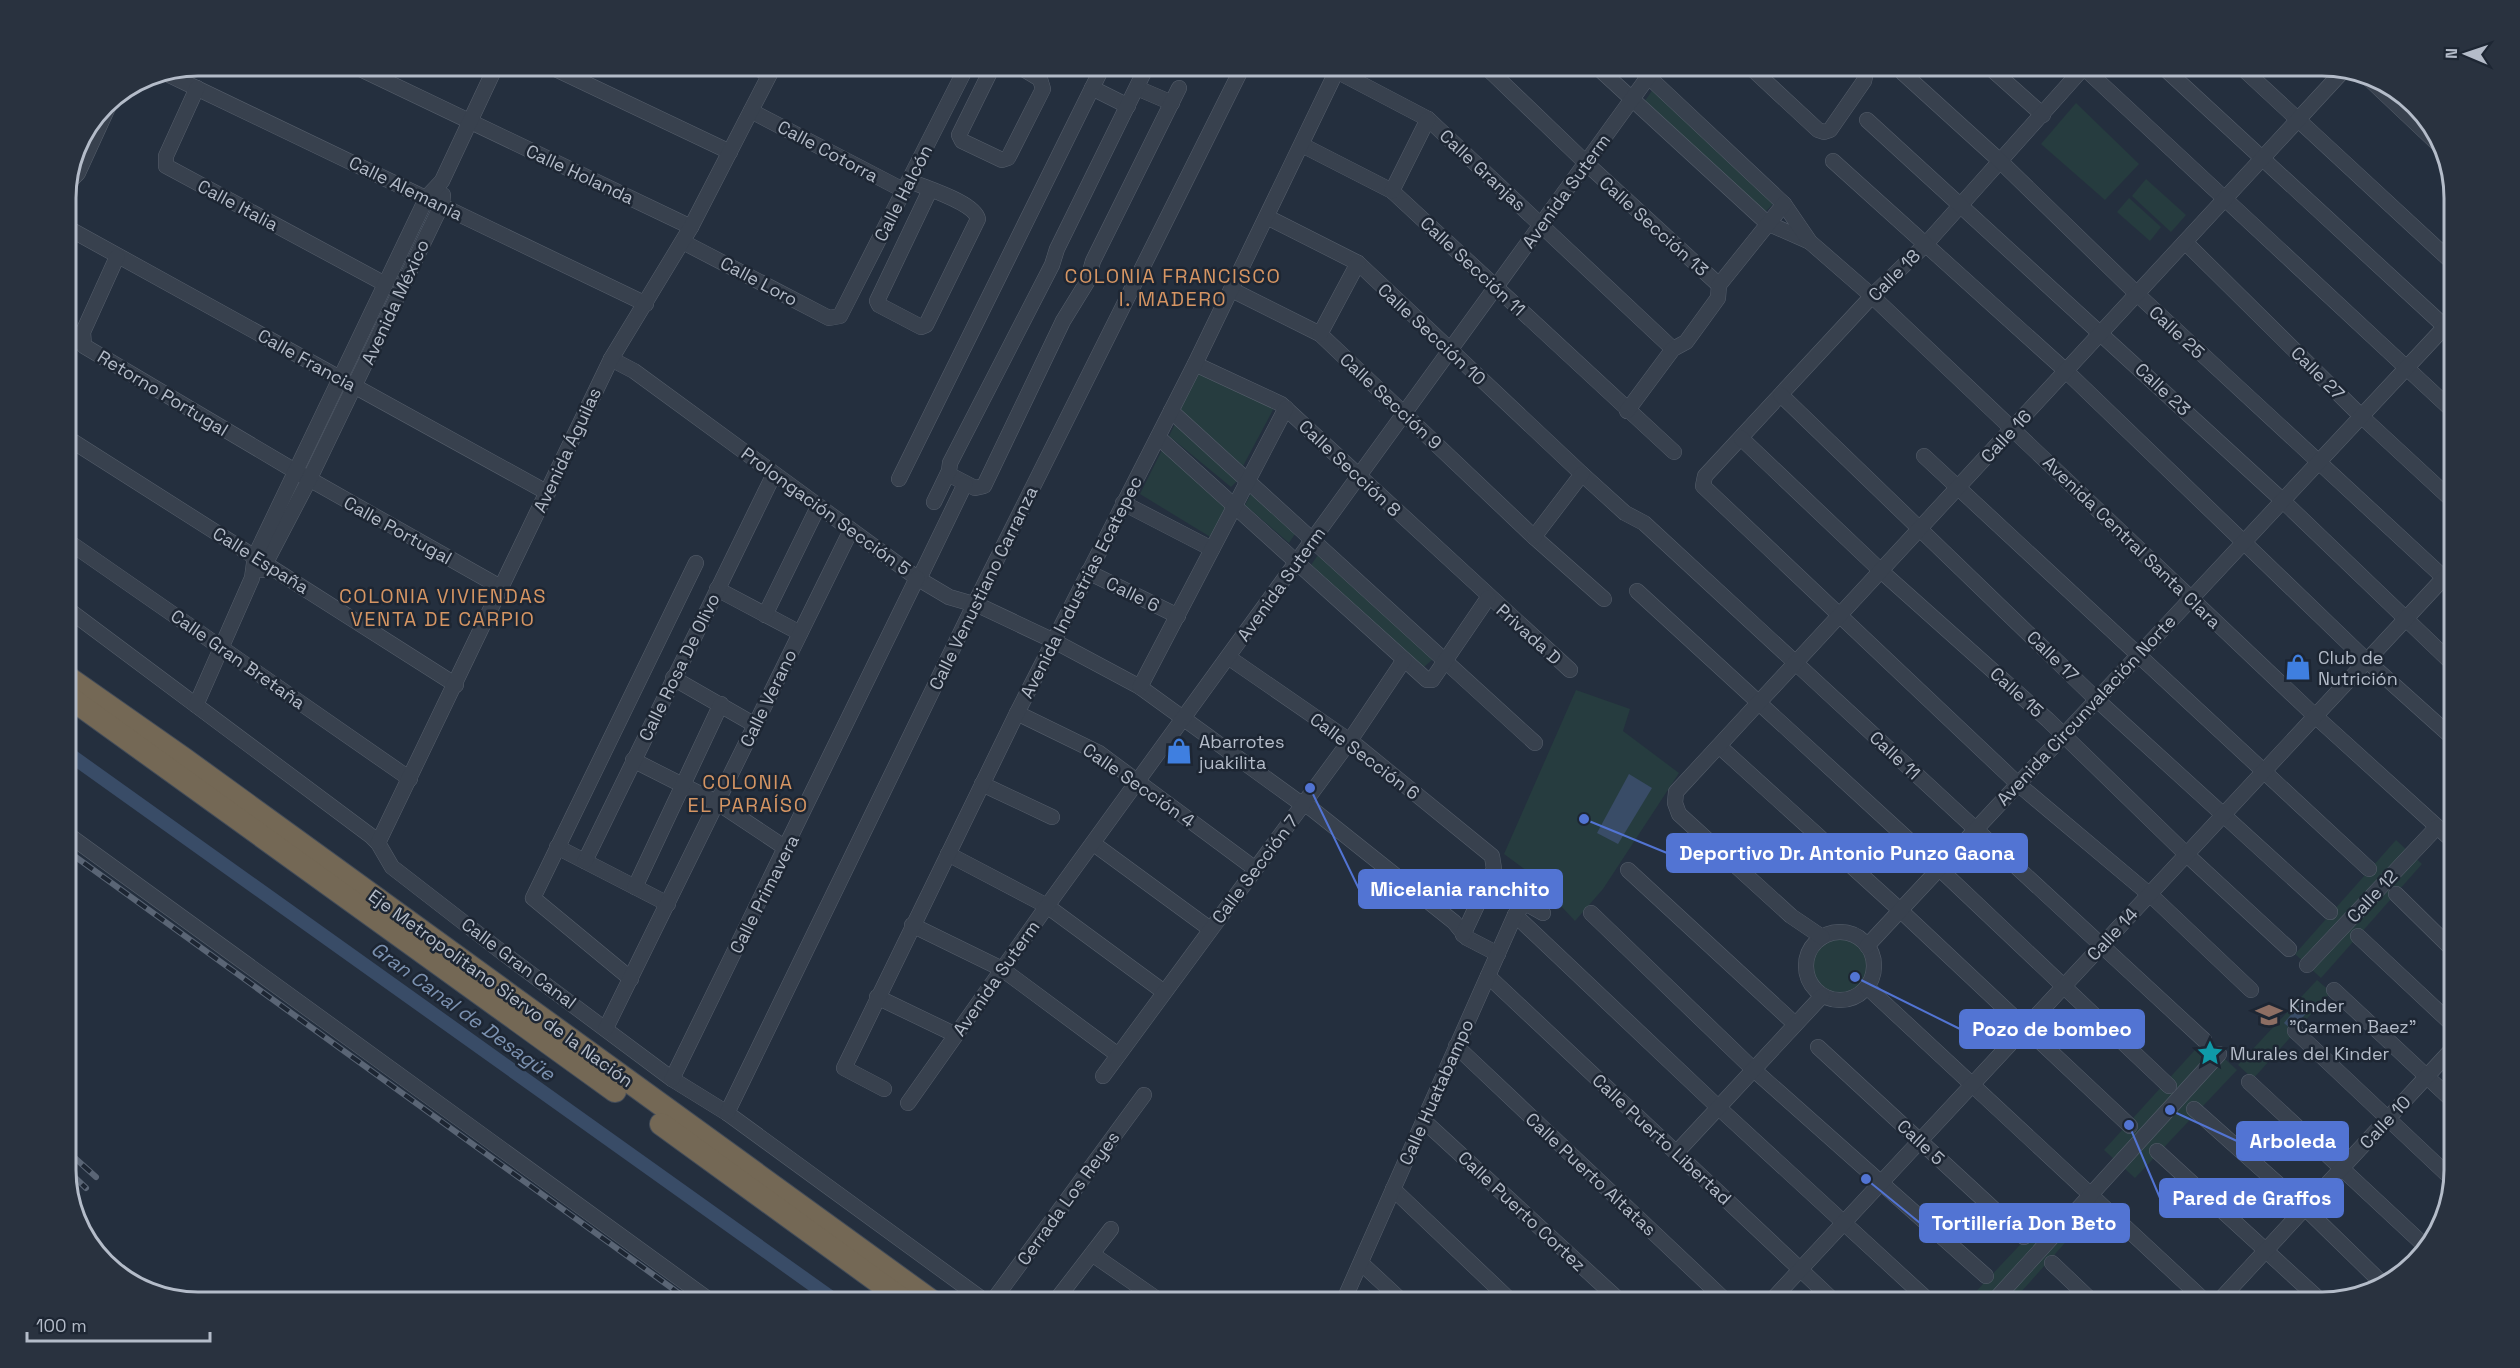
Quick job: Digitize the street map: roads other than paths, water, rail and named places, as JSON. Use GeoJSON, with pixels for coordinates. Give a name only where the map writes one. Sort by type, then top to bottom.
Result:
{"type":"FeatureCollection","features":[{"type":"Feature","properties":{"kind":"highway","name":"Eje Metropolitano Siervo de la Nación"},"geometry":{"type":"LineString","coordinates":[[77,684],[183,758],[919,1292]]}},
{"type":"Feature","properties":{"kind":"highway","name":"Eje Metropolitano Siervo de la Nación"},"geometry":{"type":"LineString","coordinates":[[77,703],[176,772],[892,1292]]}},
{"type":"Feature","properties":{"kind":"street","name":"Avenida Industrias Ecatepec"},"geometry":{"type":"LineString","coordinates":[[884,1089],[844,1068],[1017,713],[1232,290],[1302,146],[1331,76]]}},
{"type":"Feature","properties":{"kind":"street","name":"Calle Granjas"},"geometry":{"type":"LineString","coordinates":[[1350,76],[1428,119],[1673,349]]}},
{"type":"Feature","properties":{"kind":"street","name":"Calle Sección 13"},"geometry":{"type":"LineString","coordinates":[[1496,76],[1586,164],[1719,285]]}},
{"type":"Feature","properties":{"kind":"street","name":"Avenida Central Santa Clara"},"geometry":{"type":"LineString","coordinates":[[1607,76],[1767,223],[1810,242]]}},
{"type":"Feature","properties":{"kind":"street","name":"Avenida Suterm"},"geometry":{"type":"LineString","coordinates":[[908,1103],[1047,906],[1586,164],[1631,100],[1643,76]]}},
{"type":"Feature","properties":{"kind":"street","name":"Avenida Central Santa Clara"},"geometry":{"type":"LineString","coordinates":[[1654,76],[1784,204],[1810,242],[2013,429],[2314,715],[2444,833]]}},
{"type":"Feature","properties":{"kind":"street"},"geometry":{"type":"LineString","coordinates":[[1760,76],[1822,132],[1830,130],[1866,76]]}},
{"type":"Feature","properties":{"kind":"street","name":"Calle 25"},"geometry":{"type":"LineString","coordinates":[[1907,76],[2000,161],[2317,463],[2443,571]]}},
{"type":"Feature","properties":{"kind":"street"},"geometry":{"type":"LineString","coordinates":[[1999,76],[2043,115]]}},
{"type":"Feature","properties":{"kind":"street","name":"Calle 18"},"geometry":{"type":"LineString","coordinates":[[1840,615],[1705,489],[1702,483],[1705,476],[1872,297],[1925,245],[2076,76]]}},
{"type":"Feature","properties":{"kind":"street"},"geometry":{"type":"LineString","coordinates":[[2094,76],[2224,201],[2443,402]]}},
{"type":"Feature","properties":{"kind":"street"},"geometry":{"type":"LineString","coordinates":[[2173,76],[2261,160],[2443,319]]}},
{"type":"Feature","properties":{"kind":"street"},"geometry":{"type":"LineString","coordinates":[[2251,76],[2443,254]]}},
{"type":"Feature","properties":{"kind":"street","name":"Calle Holanda"},"geometry":{"type":"LineString","coordinates":[[376,77],[691,227]]}},
{"type":"Feature","properties":{"kind":"street","name":"Avenida México"},"geometry":{"type":"LineString","coordinates":[[261,560],[295,471],[427,197],[442,181],[491,77]]}},
{"type":"Feature","properties":{"kind":"street"},"geometry":{"type":"LineString","coordinates":[[572,77],[730,152]]}},
{"type":"Feature","properties":{"kind":"street","name":"Avenida Águilas"},"geometry":{"type":"LineString","coordinates":[[378,843],[611,359],[683,242],[769,77]]}},
{"type":"Feature","properties":{"kind":"street","name":"Calle Halcón"},"geometry":{"type":"LineString","coordinates":[[837,318],[842,314],[962,77]]}},
{"type":"Feature","properties":{"kind":"street"},"geometry":{"type":"LineString","coordinates":[[985,77],[959,135],[962,141],[1002,160],[1008,158],[1044,85],[1036,77]]}},
{"type":"Feature","properties":{"kind":"street"},"geometry":{"type":"LineString","coordinates":[[898,479],[1098,77]]}},
{"type":"Feature","properties":{"kind":"street"},"geometry":{"type":"LineString","coordinates":[[934,502],[948,474],[950,463],[1018,327],[1053,265],[1057,249],[1142,77]]}},
{"type":"Feature","properties":{"kind":"street","name":"Calle Venustiano Carranza"},"geometry":{"type":"LineString","coordinates":[[727,1113],[974,604],[1238,77]]}},
{"type":"Feature","properties":{"kind":"street","name":"Calle 16"},"geometry":{"type":"LineString","coordinates":[[1818,942],[1679,814],[1675,803],[1676,792],[2337,78]]}},
{"type":"Feature","properties":{"kind":"street","name":"Calle Alemania"},"geometry":{"type":"LineString","coordinates":[[177,79],[646,304]]}},
{"type":"Feature","properties":{"kind":"street","name":"Calle Italia"},"geometry":{"type":"LineString","coordinates":[[197,88],[166,156],[166,166],[385,284]]}},
{"type":"Feature","properties":{"kind":"street"},"geometry":{"type":"LineString","coordinates":[[1092,88],[1128,106]]}},
{"type":"Feature","properties":{"kind":"street"},"geometry":{"type":"LineString","coordinates":[[1137,88],[1172,104]]}},
{"type":"Feature","properties":{"kind":"street"},"geometry":{"type":"LineString","coordinates":[[948,474],[978,489],[984,486],[1063,321],[1087,282],[1093,261],[1179,88]]}},
{"type":"Feature","properties":{"kind":"street"},"geometry":{"type":"LineString","coordinates":[[2387,95],[2421,128]]}},
{"type":"Feature","properties":{"kind":"street","name":"Calle Cotorra"},"geometry":{"type":"LineString","coordinates":[[751,111],[907,186],[930,190],[940,192],[974,211],[978,219],[926,325],[921,327],[877,302],[930,190]]}},
{"type":"Feature","properties":{"kind":"street"},"geometry":{"type":"LineString","coordinates":[[1392,191],[1428,119]]}},
{"type":"Feature","properties":{"kind":"street","name":"Calle 23"},"geometry":{"type":"LineString","coordinates":[[1867,120],[2282,500],[2443,655]]}},
{"type":"Feature","properties":{"kind":"street","name":"Calle Sección 11"},"geometry":{"type":"LineString","coordinates":[[1302,146],[1392,191],[1627,411],[1674,452]]}},
{"type":"Feature","properties":{"kind":"street"},"geometry":{"type":"LineString","coordinates":[[1833,161],[2066,371],[2366,660],[2444,730]]}},
{"type":"Feature","properties":{"kind":"street","name":"Avenida México"},"geometry":{"type":"LineString","coordinates":[[196,705],[252,578],[309,480],[442,204],[444,190],[442,181]]}},
{"type":"Feature","properties":{"kind":"street"},"geometry":{"type":"LineString","coordinates":[[1627,411],[1673,349],[1686,342],[1718,298],[1719,285],[1784,204]]}},
{"type":"Feature","properties":{"kind":"street","name":"Calle Sección 10"},"geometry":{"type":"LineString","coordinates":[[1267,217],[1358,263],[1582,474]]}},
{"type":"Feature","properties":{"kind":"street","name":"Calle Francia"},"geometry":{"type":"LineString","coordinates":[[77,233],[548,493]]}},
{"type":"Feature","properties":{"kind":"street","name":"Calle Loro"},"geometry":{"type":"LineString","coordinates":[[683,242],[829,318],[837,318]]}},
{"type":"Feature","properties":{"kind":"street","name":"Calle 27"},"geometry":{"type":"LineString","coordinates":[[2185,242],[2361,416],[2443,492]]}},
{"type":"Feature","properties":{"kind":"street","name":"Retorno Portugal"},"geometry":{"type":"LineString","coordinates":[[117,257],[82,332],[84,346],[295,471]]}},
{"type":"Feature","properties":{"kind":"street"},"geometry":{"type":"LineString","coordinates":[[1320,334],[1358,263]]}},
{"type":"Feature","properties":{"kind":"street","name":"Calle Sección 9"},"geometry":{"type":"LineString","coordinates":[[1232,290],[1320,334],[1534,537],[1604,599]]}},
{"type":"Feature","properties":{"kind":"street","name":"Avenida Circunvalación Norte"},"geometry":{"type":"LineString","coordinates":[[1867,946],[2137,654],[2407,367],[2443,333]]}},
{"type":"Feature","properties":{"kind":"street","name":"Prolongación Sección 5"},"geometry":{"type":"LineString","coordinates":[[611,359],[634,371],[918,579],[949,597],[974,604],[1054,641],[1140,687],[1304,804],[1454,922],[1463,935],[1498,954]]}},
{"type":"Feature","properties":{"kind":"street","name":"Calle Sección 8"},"geometry":{"type":"LineString","coordinates":[[1195,364],[1275,400],[1286,408],[1488,598]]}},
{"type":"Feature","properties":{"kind":"street","name":"Calle 17"},"geometry":{"type":"LineString","coordinates":[[1781,395],[2096,699],[2224,813],[2330,912]]}},
{"type":"Feature","properties":{"kind":"street"},"geometry":{"type":"LineString","coordinates":[[1140,687],[1286,408]]}},
{"type":"Feature","properties":{"kind":"street"},"geometry":{"type":"LineString","coordinates":[[1171,411],[1535,742]]}},
{"type":"Feature","properties":{"kind":"street"},"geometry":{"type":"LineString","coordinates":[[1158,437],[1429,681],[1445,662],[1488,598]]}},
{"type":"Feature","properties":{"kind":"street","name":"Calle 15"},"geometry":{"type":"LineString","coordinates":[[1741,438],[1881,571],[2063,734],[2186,854],[2289,949]]}},
{"type":"Feature","properties":{"kind":"street","name":"Calle España"},"geometry":{"type":"LineString","coordinates":[[77,444],[456,685]]}},
{"type":"Feature","properties":{"kind":"street"},"geometry":{"type":"LineString","coordinates":[[1924,456],[2369,869]]}},
{"type":"Feature","properties":{"kind":"street","name":"Calle Portugal"},"geometry":{"type":"LineString","coordinates":[[295,471],[502,588]]}},
{"type":"Feature","properties":{"kind":"street","name":"Calle Rosa De Olivo"},"geometry":{"type":"LineString","coordinates":[[585,861],[774,474]]}},
{"type":"Feature","properties":{"kind":"street"},"geometry":{"type":"LineString","coordinates":[[1534,537],[1582,474]]}},
{"type":"Feature","properties":{"kind":"street","name":"Calle 11"},"geometry":{"type":"LineString","coordinates":[[1582,474],[1625,513],[1644,523],[2204,1040]]}},
{"type":"Feature","properties":{"kind":"street","name":"Calle Primavera"},"geometry":{"type":"LineString","coordinates":[[672,1079],[965,483]]}},
{"type":"Feature","properties":{"kind":"street"},"geometry":{"type":"LineString","coordinates":[[1123,503],[1212,549]]}},
{"type":"Feature","properties":{"kind":"street"},"geometry":{"type":"LineString","coordinates":[[765,615],[818,507]]}},
{"type":"Feature","properties":{"kind":"street","name":"Calle Verano"},"geometry":{"type":"LineString","coordinates":[[606,1028],[851,530]]}},
{"type":"Feature","properties":{"kind":"street","name":"Calle Gran Bretaña"},"geometry":{"type":"LineString","coordinates":[[77,548],[410,780]]}},
{"type":"Feature","properties":{"kind":"street","name":"Calle Rosa De Olivo"},"geometry":{"type":"LineString","coordinates":[[631,979],[533,898],[696,563]]}},
{"type":"Feature","properties":{"kind":"street","name":"Calle 6"},"geometry":{"type":"LineString","coordinates":[[1088,572],[1178,616]]}},
{"type":"Feature","properties":{"kind":"street","name":"Calle 14"},"geometry":{"type":"LineString","coordinates":[[1779,1292],[2404,618],[2443,583]]}},
{"type":"Feature","properties":{"kind":"street"},"geometry":{"type":"LineString","coordinates":[[717,589],[800,633]]}},
{"type":"Feature","properties":{"kind":"street"},"geometry":{"type":"LineString","coordinates":[[1637,591],[2169,1086]]}},
{"type":"Feature","properties":{"kind":"street","name":"Privada D"},"geometry":{"type":"LineString","coordinates":[[1488,598],[1570,670]]}},
{"type":"Feature","properties":{"kind":"street"},"geometry":{"type":"LineString","coordinates":[[1840,615],[2018,784],[2148,895],[2251,990]]}},
{"type":"Feature","properties":{"kind":"street","name":"Calle Gran Canal"},"geometry":{"type":"LineString","coordinates":[[77,616],[378,843],[392,867],[672,1079],[727,1113],[972,1292]]}},
{"type":"Feature","properties":{"kind":"street","name":"Calle Sección 6"},"geometry":{"type":"LineString","coordinates":[[1228,657],[1349,742],[1483,849],[1495,862],[1463,935]]}},
{"type":"Feature","properties":{"kind":"street","name":"Calle Sección 7"},"geometry":{"type":"LineString","coordinates":[[1103,1076],[1349,742],[1404,660]]}},
{"type":"Feature","properties":{"kind":"street"},"geometry":{"type":"LineString","coordinates":[[673,678],[755,725]]}},
{"type":"Feature","properties":{"kind":"street"},"geometry":{"type":"LineString","coordinates":[[635,887],[721,704]]}},
{"type":"Feature","properties":{"kind":"street","name":"Calle Sección 4"},"geometry":{"type":"LineString","coordinates":[[1017,713],[1099,753],[1140,781],[1254,868]]}},
{"type":"Feature","properties":{"kind":"street"},"geometry":{"type":"LineString","coordinates":[[1719,746],[1900,910],[2130,1126]]}},
{"type":"Feature","properties":{"kind":"street"},"geometry":{"type":"LineString","coordinates":[[633,760],[718,803],[787,849]]}},
{"type":"Feature","properties":{"kind":"street"},"geometry":{"type":"LineString","coordinates":[[982,784],[1052,817]]}},
{"type":"Feature","properties":{"kind":"street","name":"Calle 12"},"geometry":{"type":"LineString","coordinates":[[2307,966],[2437,827]]}},
{"type":"Feature","properties":{"kind":"street"},"geometry":{"type":"LineString","coordinates":[[77,841],[698,1292]]}},
{"type":"Feature","properties":{"kind":"street"},"geometry":{"type":"LineString","coordinates":[[1094,844],[1210,929]]}},
{"type":"Feature","properties":{"kind":"street"},"geometry":{"type":"LineString","coordinates":[[557,847],[668,904]]}},
{"type":"Feature","properties":{"kind":"street"},"geometry":{"type":"LineString","coordinates":[[948,854],[1047,906],[1164,992]]}},
{"type":"Feature","properties":{"kind":"street"},"geometry":{"type":"LineString","coordinates":[[1628,870],[1795,1024]]}},
{"type":"Feature","properties":{"kind":"street"},"geometry":{"type":"LineString","coordinates":[[2396,894],[2444,941]]}},
{"type":"Feature","properties":{"kind":"street"},"geometry":{"type":"LineString","coordinates":[[1543,913],[1525,903],[1515,915],[1719,1108],[1919,1292]]}},
{"type":"Feature","properties":{"kind":"street"},"geometry":{"type":"LineString","coordinates":[[1591,913],[1754,1070],[1986,1276]]}},
{"type":"Feature","properties":{"kind":"street","name":"Calle Huatabampo"},"geometry":{"type":"LineString","coordinates":[[1348,1292],[1515,915]]}},
{"type":"Feature","properties":{"kind":"street"},"geometry":{"type":"LineString","coordinates":[[912,925],[1002,969],[1118,1056]]}},
{"type":"Feature","properties":{"kind":"street"},"geometry":{"type":"LineString","coordinates":[[1844,933],[1855,936],[1867,946],[1873,965],[1872,977],[1866,987],[1857,996],[1846,1000],[1833,1000],[1822,996],[1808,978],[1806,965],[1818,942],[1844,933]]}},
{"type":"Feature","properties":{"kind":"street"},"geometry":{"type":"LineString","coordinates":[[2358,936],[2444,1016]]}},
{"type":"Feature","properties":{"kind":"street","name":"Calle Puerto Libertad"},"geometry":{"type":"LineString","coordinates":[[1488,976],[1824,1292]]}},
{"type":"Feature","properties":{"kind":"street"},"geometry":{"type":"LineString","coordinates":[[1866,987],[2195,1292]]}},
{"type":"Feature","properties":{"kind":"street"},"geometry":{"type":"LineString","coordinates":[[2334,990],[2444,1093]]}},
{"type":"Feature","properties":{"kind":"street"},"geometry":{"type":"LineString","coordinates":[[1677,1152],[1822,996]]}},
{"type":"Feature","properties":{"kind":"street"},"geometry":{"type":"LineString","coordinates":[[877,997],[956,1035]]}},
{"type":"Feature","properties":{"kind":"street"},"geometry":{"type":"LineString","coordinates":[[2295,1031],[2444,1171]]}},
{"type":"Feature","properties":{"kind":"street","name":"Calle Puerto Altatas"},"geometry":{"type":"LineString","coordinates":[[1455,1046],[1716,1292]]}},
{"type":"Feature","properties":{"kind":"street","name":"Calle 5"},"geometry":{"type":"LineString","coordinates":[[1818,1047],[2024,1237]]}},
{"type":"Feature","properties":{"kind":"street"},"geometry":{"type":"LineString","coordinates":[[2002,1292],[2219,1054]]}},
{"type":"Feature","properties":{"kind":"street","name":"Calle 10"},"geometry":{"type":"LineString","coordinates":[[2227,1292],[2444,1058]]}},
{"type":"Feature","properties":{"kind":"street"},"geometry":{"type":"LineString","coordinates":[[2249,1082],[2420,1241]]}},
{"type":"Feature","properties":{"kind":"street","name":"Cerrada Los Reyes"},"geometry":{"type":"LineString","coordinates":[[999,1292],[1144,1095]]}},
{"type":"Feature","properties":{"kind":"street"},"geometry":{"type":"LineString","coordinates":[[2194,1109],[2305,1208],[2377,1278]]}},
{"type":"Feature","properties":{"kind":"street","name":"Calle Puerto Cortez"},"geometry":{"type":"LineString","coordinates":[[1423,1120],[1610,1292]]}},
{"type":"Feature","properties":{"kind":"street"},"geometry":{"type":"LineString","coordinates":[[2157,1151],[2312,1292]]}},
{"type":"Feature","properties":{"kind":"street"},"geometry":{"type":"LineString","coordinates":[[1393,1190],[1501,1292]]}},
{"type":"Feature","properties":{"kind":"street"},"geometry":{"type":"LineString","coordinates":[[1066,1292],[1111,1229]]}},
{"type":"Feature","properties":{"kind":"street"},"geometry":{"type":"LineString","coordinates":[[1092,1254],[1146,1292]]}},
{"type":"Feature","properties":{"kind":"street"},"geometry":{"type":"LineString","coordinates":[[1361,1263],[1392,1292]]}},
{"type":"Feature","properties":{"kind":"street"},"geometry":{"type":"LineString","coordinates":[[2052,1263],[2082,1292]]}},
{"type":"Feature","properties":{"kind":"water"},"geometry":{"type":"Polygon","coordinates":[[[1629,774],[1652,788],[1618,844],[1597,833],[1629,774]]]}},
{"type":"Feature","properties":{"kind":"water"},"geometry":{"type":"Polygon","coordinates":[[[2300,1004],[2308,1011],[2292,1030],[2284,1023],[2300,1004]]]}},
{"type":"Feature","properties":{"kind":"waterway","name":"Gran Canal de Desagüe"},"geometry":{"type":"LineString","coordinates":[[77,760],[823,1292]]}},
{"type":"Feature","properties":{"kind":"railway"},"geometry":{"type":"LineString","coordinates":[[77,858],[677,1292]]}},
{"type":"Feature","properties":{"kind":"railway"},"geometry":{"type":"LineString","coordinates":[[77,1160],[96,1177]]}},
{"type":"Feature","properties":{"kind":"railway"},"geometry":{"type":"LineString","coordinates":[[77,1180],[86,1188]]}},
{"type":"Feature","properties":{"kind":"place","name":"Club de Nutrición"},"geometry":{"type":"Point","coordinates":[2298,667]}},
{"type":"Feature","properties":{"kind":"place","name":"Abarrotes juakilita"},"geometry":{"type":"Point","coordinates":[1179,751]}},
{"type":"Feature","properties":{"kind":"place","name":"Micelania ranchito"},"geometry":{"type":"Point","coordinates":[1310,788]}},
{"type":"Feature","properties":{"kind":"place","name":"Deportivo Dr. Antonio Punzo Gaona"},"geometry":{"type":"Point","coordinates":[1584,819]}},
{"type":"Feature","properties":{"kind":"place","name":"Pozo de bombeo"},"geometry":{"type":"Point","coordinates":[1855,977]}},
{"type":"Feature","properties":{"kind":"place","name":"Kinder \"Carmen Baez\""},"geometry":{"type":"Point","coordinates":[2269,1015]}},
{"type":"Feature","properties":{"kind":"place","name":"Murales del Kinder"},"geometry":{"type":"Point","coordinates":[2210,1053]}},
{"type":"Feature","properties":{"kind":"place","name":"Arboleda"},"geometry":{"type":"Point","coordinates":[2170,1110]}},
{"type":"Feature","properties":{"kind":"place","name":"Pared de Graffos"},"geometry":{"type":"Point","coordinates":[2129,1125]}},
{"type":"Feature","properties":{"kind":"place","name":"Tortillería Don Beto"},"geometry":{"type":"Point","coordinates":[1866,1179]}},
{"type":"Feature","properties":{"kind":"district","name":"COLONIA FRANCISCO I. MADERO"},"geometry":{"type":"Point","coordinates":[1173,288]}},
{"type":"Feature","properties":{"kind":"district","name":"COLONIA VIVIENDAS VENTA DE CARPIO"},"geometry":{"type":"Point","coordinates":[443,608]}},
{"type":"Feature","properties":{"kind":"district","name":"COLONIA EL PARAÍSO"},"geometry":{"type":"Point","coordinates":[748,794]}}]}
